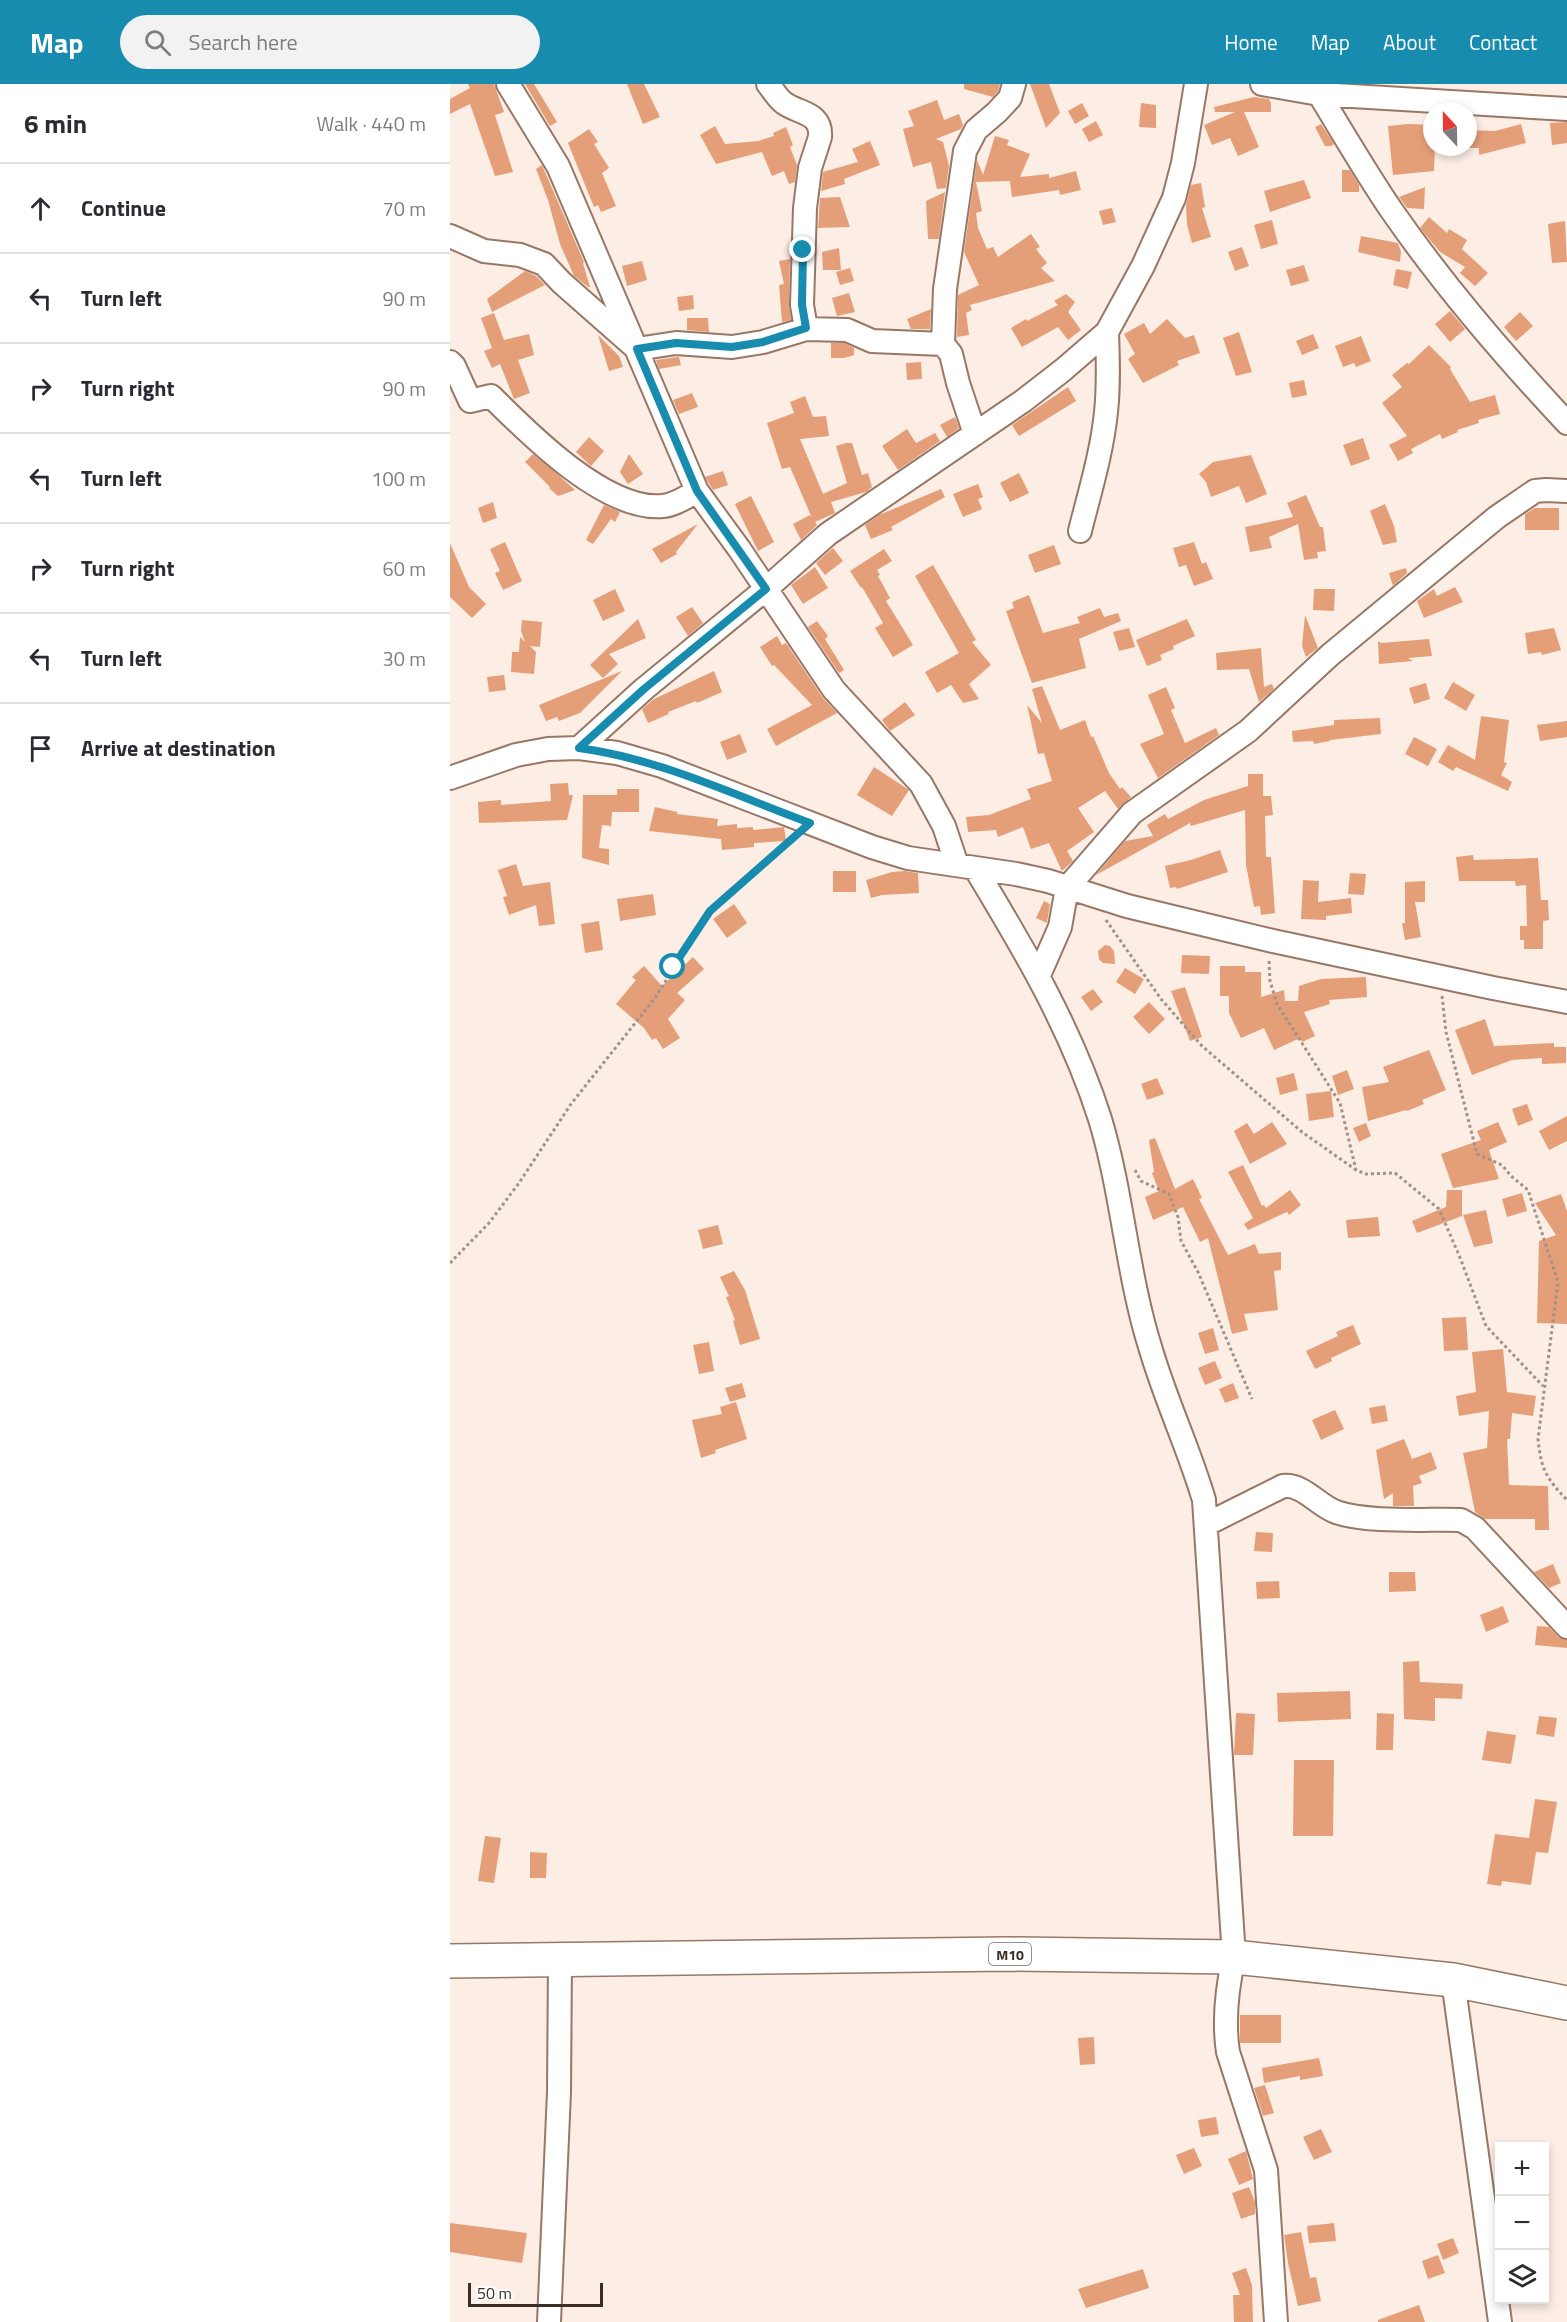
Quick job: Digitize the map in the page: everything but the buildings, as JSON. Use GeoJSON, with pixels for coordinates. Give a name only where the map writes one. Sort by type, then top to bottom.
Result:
{"type":"FeatureCollection","features":[{"type":"Feature","properties":{"kind":"highway","name":"M10"},"geometry":{"type":"LineString","coordinates":[[450,1961],[1008,1954],[1234,1956],[1453,1980],[1567,2002]]}},
{"type":"Feature","properties":{"kind":"street"},"geometry":{"type":"LineString","coordinates":[[508,84],[558,166],[697,491],[834,690],[921,784],[966,866],[1039,975],[1070,1040],[1100,1118],[1150,1349],[1171,1410],[1196,1471],[1204,1500],[1234,1956],[1227,1987],[1227,2052],[1266,2170],[1276,2322]]}},
{"type":"Feature","properties":{"kind":"street"},"geometry":{"type":"LineString","coordinates":[[768,84],[784,103],[810,115],[820,128],[806,197],[802,305],[806,328]]}},
{"type":"Feature","properties":{"kind":"street"},"geometry":{"type":"LineString","coordinates":[[975,434],[951,354],[943,344],[945,289],[956,231],[959,181],[965,151],[976,130],[1010,98],[1014,84]]}},
{"type":"Feature","properties":{"kind":"street"},"geometry":{"type":"LineString","coordinates":[[579,748],[652,682],[766,589],[828,534],[975,434],[1063,370],[1107,332],[1143,266],[1174,198],[1184,163],[1196,84]]}},
{"type":"Feature","properties":{"kind":"street"},"geometry":{"type":"LineString","coordinates":[[1262,84],[1319,94],[1567,109]]}},
{"type":"Feature","properties":{"kind":"street"},"geometry":{"type":"LineString","coordinates":[[1319,94],[1392,212],[1434,268],[1527,380],[1567,423]]}},
{"type":"Feature","properties":{"kind":"street"},"geometry":{"type":"LineString","coordinates":[[450,236],[484,251],[520,255],[544,264],[562,283],[637,349]]}},
{"type":"Feature","properties":{"kind":"street"},"geometry":{"type":"LineString","coordinates":[[637,349],[676,343],[732,347],[763,342],[806,328],[847,330],[872,341],[943,344]]}},
{"type":"Feature","properties":{"kind":"street"},"geometry":{"type":"LineString","coordinates":[[1080,531],[1102,441],[1106,413],[1107,332]]}},
{"type":"Feature","properties":{"kind":"street"},"geometry":{"type":"LineString","coordinates":[[450,362],[470,401],[491,396],[537,441],[567,465],[623,499],[666,506],[697,491]]}},
{"type":"Feature","properties":{"kind":"street"},"geometry":{"type":"LineString","coordinates":[[1039,975],[1077,891],[1132,813],[1248,731],[1330,655],[1497,517],[1535,491],[1567,491]]}},
{"type":"Feature","properties":{"kind":"street"},"geometry":{"type":"LineString","coordinates":[[450,778],[516,754],[548,749],[579,748],[617,753],[662,766],[908,858],[1016,874],[1274,941],[1567,1002]]}},
{"type":"Feature","properties":{"kind":"street"},"geometry":{"type":"LineString","coordinates":[[1207,1524],[1283,1486],[1292,1485],[1328,1509],[1339,1513],[1365,1517],[1461,1521],[1475,1528],[1567,1627]]}},
{"type":"Feature","properties":{"kind":"street"},"geometry":{"type":"LineString","coordinates":[[549,2322],[559,2092],[560,1960]]}},
{"type":"Feature","properties":{"kind":"street"},"geometry":{"type":"LineString","coordinates":[[1453,1980],[1500,2322]]}},
{"type":"Feature","properties":{"kind":"path"},"geometry":{"type":"LineString","coordinates":[[450,1263],[489,1223],[519,1184],[571,1104],[655,998],[710,911],[810,823]]}},
{"type":"Feature","properties":{"kind":"path"},"geometry":{"type":"LineString","coordinates":[[1077,891],[1161,999],[1202,1046],[1302,1132],[1356,1170],[1366,1173],[1395,1173],[1439,1209],[1486,1326],[1543,1386]]}},
{"type":"Feature","properties":{"kind":"path"},"geometry":{"type":"LineString","coordinates":[[1274,941],[1269,962],[1270,981],[1277,1004],[1340,1103],[1356,1170]]}},
{"type":"Feature","properties":{"kind":"path"},"geometry":{"type":"LineString","coordinates":[[1439,975],[1446,1032],[1477,1154],[1502,1165],[1528,1190],[1558,1282],[1538,1439],[1541,1465],[1567,1500]]}},
{"type":"Feature","properties":{"kind":"path"},"geometry":{"type":"LineString","coordinates":[[1132,1164],[1141,1181],[1169,1194],[1179,1217],[1181,1241],[1198,1272],[1252,1399]]}},
{"type":"Feature","properties":{"kind":"route"},"geometry":{"type":"LineString","coordinates":[[673,967],[710,911],[810,823],[662,766],[617,753],[579,748],[644,689],[766,589],[697,491],[637,349],[676,343],[732,347],[763,342],[806,328],[802,305],[803,250]]}}]}
